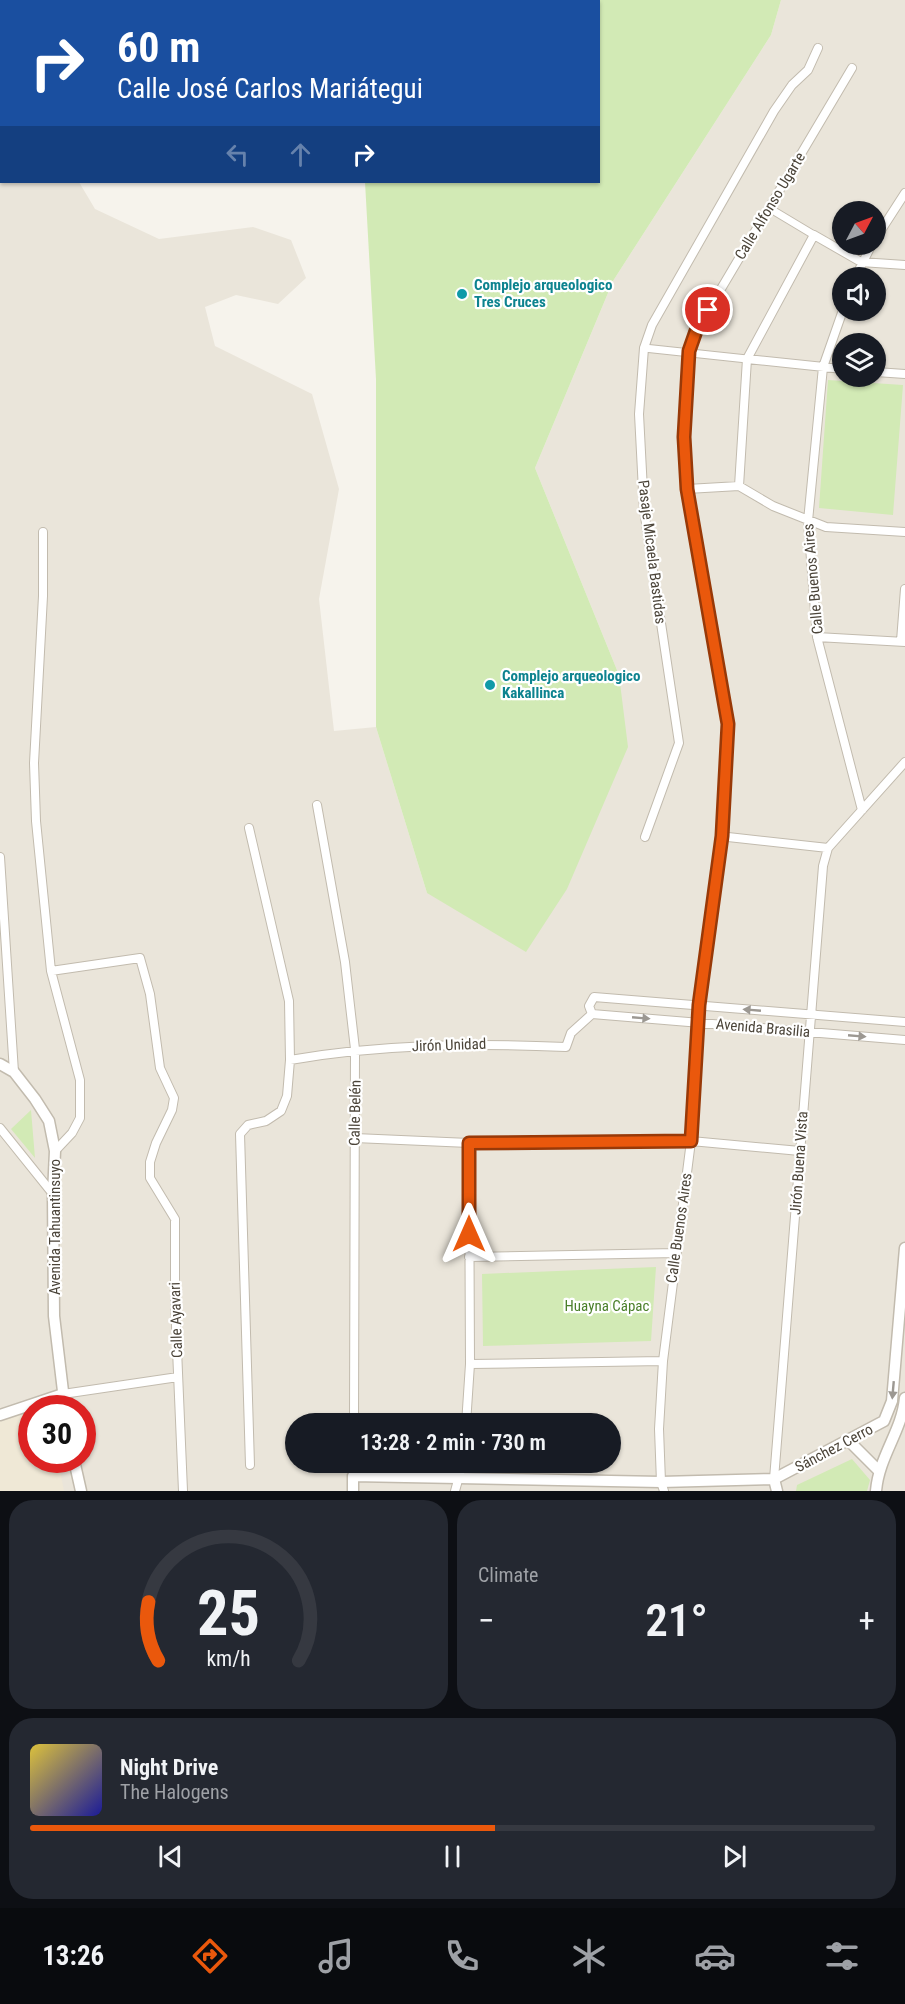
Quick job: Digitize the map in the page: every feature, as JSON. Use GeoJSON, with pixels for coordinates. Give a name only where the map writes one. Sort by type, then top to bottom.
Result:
{"type":"FeatureCollection","features":[{"type":"Feature","properties":{"kind":"street","name":"Pasaje Micaela Bastidas"},"geometry":{"type":"LineString","coordinates":[[645,837],[679,743],[644,510],[639,414],[644,348],[652,325],[774,111],[792,85],[808,70],[818,48]]}},
{"type":"Feature","properties":{"kind":"street","name":"Calle Alfonso Ugarte"},"geometry":{"type":"LineString","coordinates":[[728,724],[687,489],[684,437],[689,351],[696,331],[852,68]]}},
{"type":"Feature","properties":{"kind":"street"},"geometry":{"type":"LineString","coordinates":[[886,222],[905,193]]}},
{"type":"Feature","properties":{"kind":"street"},"geometry":{"type":"LineString","coordinates":[[769,208],[861,262],[905,265]]}},
{"type":"Feature","properties":{"kind":"street"},"geometry":{"type":"LineString","coordinates":[[739,486],[747,359],[814,235]]}},
{"type":"Feature","properties":{"kind":"street"},"geometry":{"type":"LineString","coordinates":[[859,267],[865,255]]}},
{"type":"Feature","properties":{"kind":"street","name":"Calle Buenos Aires"},"geometry":{"type":"LineString","coordinates":[[839,321],[823,367],[808,521],[818,637],[862,810]]}},
{"type":"Feature","properties":{"kind":"street"},"geometry":{"type":"LineString","coordinates":[[644,348],[832,368]]}},
{"type":"Feature","properties":{"kind":"street"},"geometry":{"type":"LineString","coordinates":[[886,373],[905,374]]}},
{"type":"Feature","properties":{"kind":"street"},"geometry":{"type":"LineString","coordinates":[[687,489],[739,486],[773,506],[826,527],[905,532]]}},
{"type":"Feature","properties":{"kind":"street"},"geometry":{"type":"LineString","coordinates":[[43,532],[44,596],[34,763],[36,821],[51,971],[80,1080],[80,1118],[72,1133],[56,1151]]}},
{"type":"Feature","properties":{"kind":"street"},"geometry":{"type":"LineString","coordinates":[[818,637],[903,641],[905,589]]}},
{"type":"Feature","properties":{"kind":"street","name":"Calle Buenos Aires"},"geometry":{"type":"LineString","coordinates":[[662,1486],[659,1429],[663,1361],[691,1141],[699,1005],[722,836],[728,724]]}},
{"type":"Feature","properties":{"kind":"street"},"geometry":{"type":"LineString","coordinates":[[728,837],[828,848],[905,762]]}},
{"type":"Feature","properties":{"kind":"street","name":"Calle Belén"},"geometry":{"type":"LineString","coordinates":[[317,805],[345,962],[356,1049],[354,1413]]}},
{"type":"Feature","properties":{"kind":"street"},"geometry":{"type":"LineString","coordinates":[[249,828],[289,1001],[290,1060],[287,1096],[281,1111],[267,1121],[248,1125],[240,1134],[250,1465]]}},
{"type":"Feature","properties":{"kind":"street","name":"Jirón Buena Vista"},"geometry":{"type":"LineString","coordinates":[[774,1479],[810,1014],[823,866],[828,848]]}},
{"type":"Feature","properties":{"kind":"street"},"geometry":{"type":"LineString","coordinates":[[0,857],[14,1072]]}},
{"type":"Feature","properties":{"kind":"street","name":"Calle Ayavari"},"geometry":{"type":"LineString","coordinates":[[51,971],[140,958],[150,994],[160,1068],[174,1098],[172,1110],[150,1162],[150,1178],[175,1219],[183,1491]]}},
{"type":"Feature","properties":{"kind":"street","name":"Avenida Brasilia"},"geometry":{"type":"LineString","coordinates":[[905,1022],[594,997],[589,1006],[592,1014],[905,1040]]}},
{"type":"Feature","properties":{"kind":"street","name":"Jirón Unidad"},"geometry":{"type":"LineString","coordinates":[[290,1060],[356,1049],[493,1044],[566,1047],[571,1033],[592,1014]]}},
{"type":"Feature","properties":{"kind":"street","name":"Avenida Tahuantinsuyo"},"geometry":{"type":"LineString","coordinates":[[0,1064],[14,1072],[49,1121],[56,1151],[53,1194],[54,1316],[63,1395]]}},
{"type":"Feature","properties":{"kind":"street"},"geometry":{"type":"LineString","coordinates":[[0,1128],[53,1194]]}},
{"type":"Feature","properties":{"kind":"street"},"geometry":{"type":"LineString","coordinates":[[354,1138],[469,1143],[691,1141],[800,1150]]}},
{"type":"Feature","properties":{"kind":"street"},"geometry":{"type":"LineString","coordinates":[[467,1413],[470,1364],[469,1143]]}},
{"type":"Feature","properties":{"kind":"street"},"geometry":{"type":"LineString","coordinates":[[897,1427],[884,1421],[892,1401],[905,1248]]}},
{"type":"Feature","properties":{"kind":"street"},"geometry":{"type":"LineString","coordinates":[[469,1257],[676,1253]]}},
{"type":"Feature","properties":{"kind":"street"},"geometry":{"type":"LineString","coordinates":[[470,1364],[663,1361]]}},
{"type":"Feature","properties":{"kind":"street"},"geometry":{"type":"LineString","coordinates":[[63,1395],[178,1377]]}},
{"type":"Feature","properties":{"kind":"street"},"geometry":{"type":"LineString","coordinates":[[876,1491],[878,1470],[897,1427],[905,1398]]}},
{"type":"Feature","properties":{"kind":"street"},"geometry":{"type":"LineString","coordinates":[[0,1415],[18,1409]]}},
{"type":"Feature","properties":{"kind":"street","name":"Sánchez Cerro"},"geometry":{"type":"LineString","coordinates":[[353,1476],[459,1477],[662,1486],[774,1479],[884,1421]]}},
{"type":"Feature","properties":{"kind":"street"},"geometry":{"type":"LineString","coordinates":[[849,1441],[878,1470]]}},
{"type":"Feature","properties":{"kind":"street"},"geometry":{"type":"LineString","coordinates":[[77,1473],[81,1491]]}},
{"type":"Feature","properties":{"kind":"street"},"geometry":{"type":"LineString","coordinates":[[353,1473],[353,1491]]}},
{"type":"Feature","properties":{"kind":"street"},"geometry":{"type":"LineString","coordinates":[[455,1491],[460,1473]]}},
{"type":"Feature","properties":{"kind":"street"},"geometry":{"type":"LineString","coordinates":[[774,1479],[777,1491]]}},
{"type":"Feature","properties":{"kind":"shaded area"},"geometry":{"type":"Polygon","coordinates":[[[781,0],[905,0],[905,1491],[0,1491],[0,183],[80,183],[95,209],[159,239],[253,227],[291,240],[306,278],[278,304],[236,295],[205,307],[215,346],[312,394],[339,489],[319,599],[334,731],[376,727],[427,893],[619,675],[535,468],[613,281],[771,35],[781,0]]]}},
{"type":"Feature","properties":{"kind":"shaded area"},"geometry":{"type":"Polygon","coordinates":[[[18,1415],[18,1473],[61,1473],[64,1491],[0,1491],[0,1421],[18,1415]]]}},
{"type":"Feature","properties":{"kind":"green space"},"geometry":{"type":"Polygon","coordinates":[[[600,0],[781,0],[771,35],[613,281],[535,468],[619,675],[628,747],[567,889],[526,952],[427,893],[376,727],[376,379],[365,183],[600,183],[600,0]]]}},
{"type":"Feature","properties":{"kind":"green space"},"geometry":{"type":"Polygon","coordinates":[[[828,380],[832,380],[832,387],[903,385],[893,515],[819,508],[828,380]]]}},
{"type":"Feature","properties":{"kind":"green space"},"geometry":{"type":"Polygon","coordinates":[[[31,1110],[35,1158],[11,1129],[31,1110]]]}},
{"type":"Feature","properties":{"kind":"green space","name":"Huayna Cápac"},"geometry":{"type":"Polygon","coordinates":[[[656,1267],[651,1341],[483,1346],[482,1274],[656,1267]]]}},
{"type":"Feature","properties":{"kind":"green space"},"geometry":{"type":"Polygon","coordinates":[[[852,1459],[870,1480],[867,1491],[796,1491],[797,1485],[852,1459]]]}},
{"type":"Feature","properties":{"kind":"place","name":"Complejo arqueologico Tres Cruces"},"geometry":{"type":"Point","coordinates":[462,294]}},
{"type":"Feature","properties":{"kind":"place","name":"Complejo arqueologico Kakallinca"},"geometry":{"type":"Point","coordinates":[490,685]}},
{"type":"Feature","properties":{"kind":"route"},"geometry":{"type":"LineString","coordinates":[[469,1234],[469,1143],[691,1141],[699,1005],[722,836],[728,724],[687,489],[684,437],[689,351],[696,331],[708,310]]}}]}
